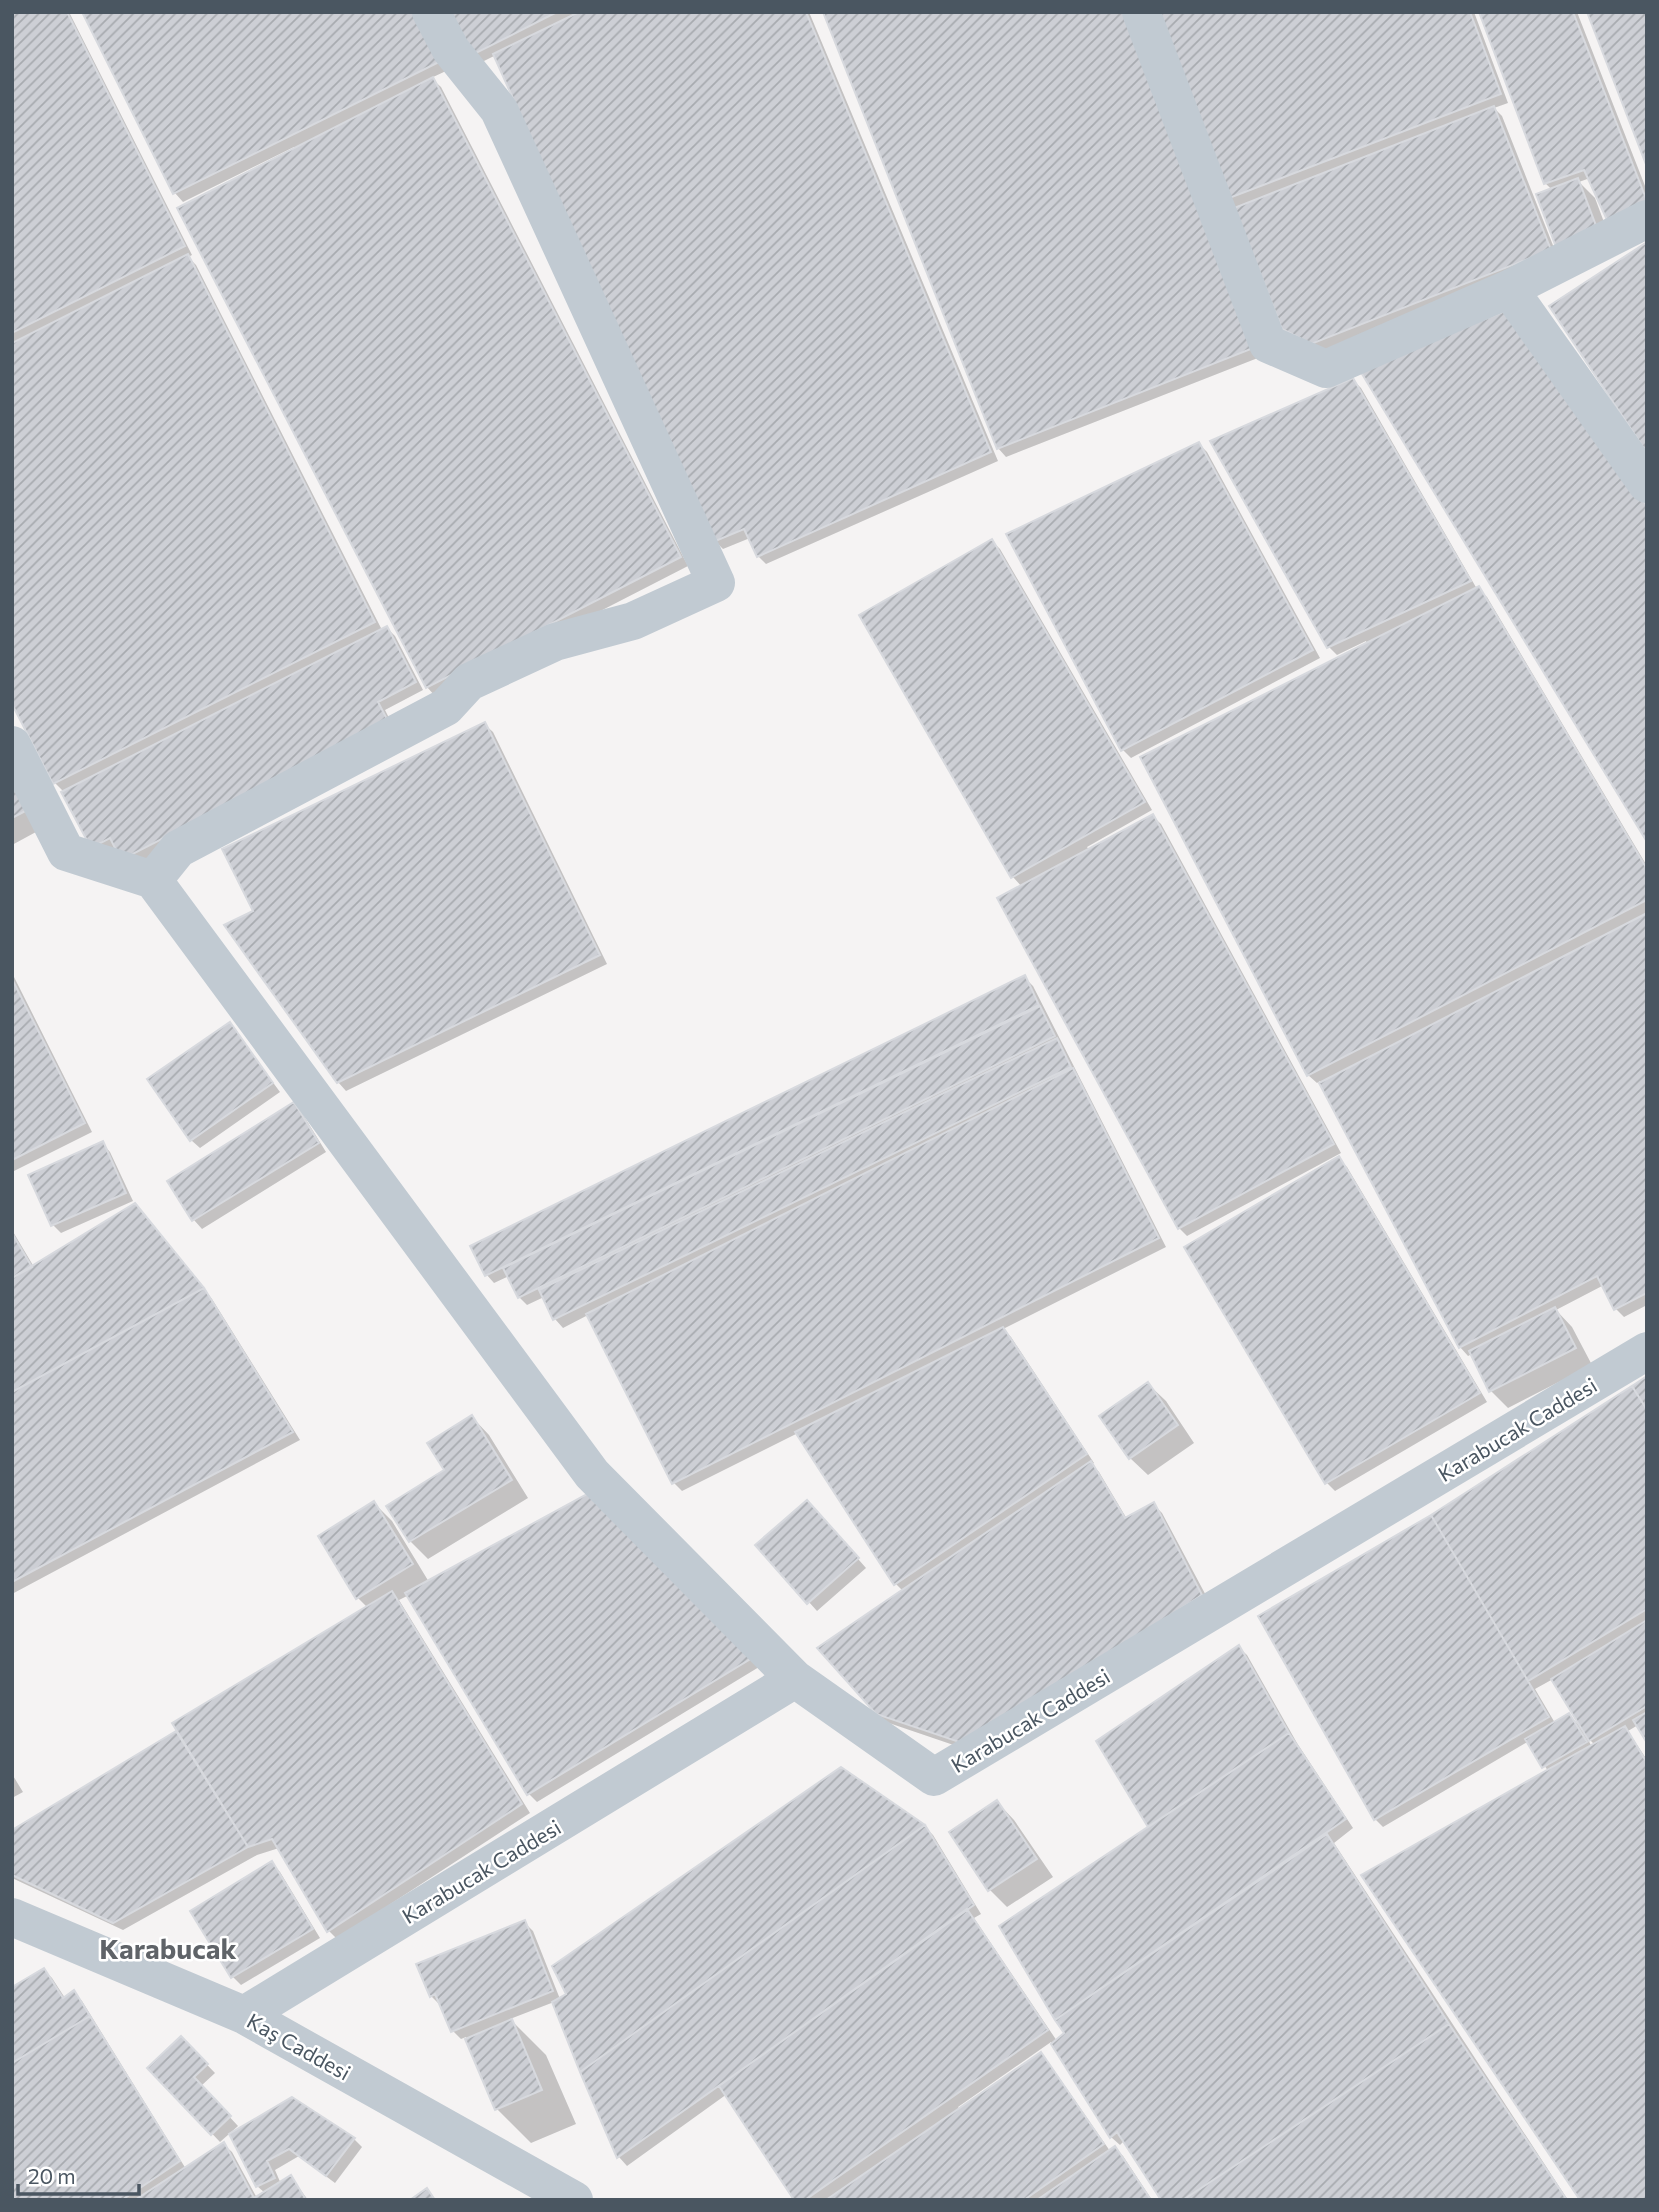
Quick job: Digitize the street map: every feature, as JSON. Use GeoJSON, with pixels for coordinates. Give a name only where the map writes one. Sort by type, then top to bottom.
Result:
{"type":"FeatureCollection","features":[{"type":"Feature","properties":{"kind":"street"},"geometry":{"type":"LineString","coordinates":[[153,880],[178,849],[446,707],[469,682],[555,642],[633,621],[716,583],[499,110],[451,50],[431,12]]}},
{"type":"Feature","properties":{"kind":"street"},"geometry":{"type":"LineString","coordinates":[[1141,12],[1268,344],[1326,369],[1509,289],[1647,219]]}},
{"type":"Feature","properties":{"kind":"street"},"geometry":{"type":"LineString","coordinates":[[1509,289],[1647,484]]}},
{"type":"Feature","properties":{"kind":"street"},"geometry":{"type":"LineString","coordinates":[[12,745],[66,852],[153,880],[592,1474],[795,1679]]}},
{"type":"Feature","properties":{"kind":"street","name":"Karabucak Caddesi"},"geometry":{"type":"LineString","coordinates":[[244,2015],[795,1679],[934,1777],[1647,1351]]}},
{"type":"Feature","properties":{"kind":"street","name":"Kaş Caddesi"},"geometry":{"type":"LineString","coordinates":[[12,1917],[244,2015],[574,2200]]}},
{"type":"Feature","properties":{"kind":"building"},"geometry":{"type":"Polygon","coordinates":[[[12,12],[67,12],[185,246],[12,333],[12,12]]]}},
{"type":"Feature","properties":{"kind":"building"},"geometry":{"type":"Polygon","coordinates":[[[82,12],[414,12],[439,62],[173,194],[82,12]]]}},
{"type":"Feature","properties":{"kind":"building"},"geometry":{"type":"Polygon","coordinates":[[[445,12],[557,12],[468,57],[445,12]]]}},
{"type":"Feature","properties":{"kind":"building"},"geometry":{"type":"Polygon","coordinates":[[[579,12],[806,12],[991,452],[757,557],[744,529],[713,542],[493,54],[579,12]]]}},
{"type":"Feature","properties":{"kind":"building"},"geometry":{"type":"Polygon","coordinates":[[[823,12],[1129,12],[1261,345],[997,449],[823,12]]]}},
{"type":"Feature","properties":{"kind":"building"},"geometry":{"type":"Polygon","coordinates":[[[1152,12],[1470,12],[1501,94],[1224,200],[1152,12]]]}},
{"type":"Feature","properties":{"kind":"building"},"geometry":{"type":"Polygon","coordinates":[[[1479,12],[1573,12],[1647,201],[1608,222],[1584,170],[1544,184],[1479,12]]]}},
{"type":"Feature","properties":{"kind":"building"},"geometry":{"type":"Polygon","coordinates":[[[1587,12],[1647,12],[1647,167],[1587,12]]]}},
{"type":"Feature","properties":{"kind":"building"},"geometry":{"type":"Polygon","coordinates":[[[433,77],[681,557],[426,688],[177,208],[433,77]]]}},
{"type":"Feature","properties":{"kind":"building"},"geometry":{"type":"Polygon","coordinates":[[[1494,106],[1551,250],[1311,344],[1282,329],[1234,208],[1494,106]]]}},
{"type":"Feature","properties":{"kind":"building"},"geometry":{"type":"Polygon","coordinates":[[[1578,178],[1598,231],[1556,247],[1536,194],[1578,178]]]}},
{"type":"Feature","properties":{"kind":"building"},"geometry":{"type":"Polygon","coordinates":[[[1647,242],[1647,453],[1549,306],[1647,242]]]}},
{"type":"Feature","properties":{"kind":"building"},"geometry":{"type":"Polygon","coordinates":[[[188,254],[375,622],[53,784],[12,704],[12,343],[188,254]]]}},
{"type":"Feature","properties":{"kind":"building"},"geometry":{"type":"Polygon","coordinates":[[[1510,309],[1647,506],[1647,842],[1359,369],[1510,309]]]}},
{"type":"Feature","properties":{"kind":"building"},"geometry":{"type":"Polygon","coordinates":[[[1353,378],[1471,581],[1327,648],[1210,441],[1353,378]]]}},
{"type":"Feature","properties":{"kind":"building"},"geometry":{"type":"Polygon","coordinates":[[[1199,442],[1313,650],[1121,751],[1006,534],[1199,442]]]}},
{"type":"Feature","properties":{"kind":"building"},"geometry":{"type":"Polygon","coordinates":[[[992,539],[1145,802],[1011,878],[859,615],[992,539]]]}},
{"type":"Feature","properties":{"kind":"building"},"geometry":{"type":"Polygon","coordinates":[[[1479,586],[1647,869],[1647,900],[1307,1076],[1140,757],[1479,586]]]}},
{"type":"Feature","properties":{"kind":"building"},"geometry":{"type":"Polygon","coordinates":[[[387,626],[416,682],[378,702],[389,723],[121,860],[110,838],[91,848],[61,792],[387,626]]]}},
{"type":"Feature","properties":{"kind":"building"},"geometry":{"type":"Polygon","coordinates":[[[485,722],[600,955],[337,1083],[224,925],[253,911],[222,849],[485,722]]]}},
{"type":"Feature","properties":{"kind":"building"},"geometry":{"type":"Polygon","coordinates":[[[12,772],[31,808],[12,818],[12,772]]]}},
{"type":"Feature","properties":{"kind":"building"},"geometry":{"type":"Polygon","coordinates":[[[1153,814],[1334,1144],[1178,1229],[997,898],[1153,814]]]}},
{"type":"Feature","properties":{"kind":"building"},"geometry":{"type":"Polygon","coordinates":[[[1647,913],[1647,1293],[1614,1310],[1597,1276],[1459,1348],[1319,1083],[1647,913]]]}},
{"type":"Feature","properties":{"kind":"building"},"geometry":{"type":"Polygon","coordinates":[[[1025,975],[1039,1005],[485,1276],[470,1246],[1025,975]]]}},
{"type":"Feature","properties":{"kind":"building"},"geometry":{"type":"Polygon","coordinates":[[[12,979],[85,1123],[12,1160],[12,979]]]}},
{"type":"Feature","properties":{"kind":"building"},"geometry":{"type":"Polygon","coordinates":[[[1040,1006],[1055,1036],[518,1298],[503,1268],[1040,1006]]]}},
{"type":"Feature","properties":{"kind":"building"},"geometry":{"type":"Polygon","coordinates":[[[230,1022],[273,1083],[190,1141],[147,1079],[230,1022]]]}},
{"type":"Feature","properties":{"kind":"building"},"geometry":{"type":"Polygon","coordinates":[[[1057,1038],[1071,1067],[553,1320],[539,1290],[1057,1038]]]}},
{"type":"Feature","properties":{"kind":"building"},"geometry":{"type":"Polygon","coordinates":[[[1073,1068],[1159,1238],[672,1484],[586,1314],[1073,1068]]]}},
{"type":"Feature","properties":{"kind":"building"},"geometry":{"type":"Polygon","coordinates":[[[294,1102],[319,1143],[192,1221],[167,1181],[294,1102]]]}},
{"type":"Feature","properties":{"kind":"building"},"geometry":{"type":"Polygon","coordinates":[[[103,1141],[126,1193],[51,1226],[28,1175],[103,1141]]]}},
{"type":"Feature","properties":{"kind":"building"},"geometry":{"type":"Polygon","coordinates":[[[1339,1156],[1480,1393],[1325,1484],[1184,1247],[1339,1156]]]}},
{"type":"Feature","properties":{"kind":"building"},"geometry":{"type":"Polygon","coordinates":[[[135,1203],[204,1288],[12,1392],[12,1278],[135,1203]]]}},
{"type":"Feature","properties":{"kind":"building"},"geometry":{"type":"Polygon","coordinates":[[[12,1233],[32,1267],[12,1278],[12,1233]]]}},
{"type":"Feature","properties":{"kind":"building"},"geometry":{"type":"Polygon","coordinates":[[[204,1288],[293,1432],[12,1582],[12,1392],[204,1288]]]}},
{"type":"Feature","properties":{"kind":"building"},"geometry":{"type":"Polygon","coordinates":[[[1555,1307],[1576,1348],[1489,1392],[1469,1351],[1555,1307]]]}},
{"type":"Feature","properties":{"kind":"building"},"geometry":{"type":"Polygon","coordinates":[[[1003,1327],[1087,1454],[894,1585],[795,1432],[1003,1327]]]}},
{"type":"Feature","properties":{"kind":"building"},"geometry":{"type":"Polygon","coordinates":[[[1647,1376],[1647,1410],[1632,1386],[1647,1376]]]}},
{"type":"Feature","properties":{"kind":"building"},"geometry":{"type":"Polygon","coordinates":[[[1148,1382],[1178,1425],[1129,1459],[1099,1416],[1148,1382]]]}},
{"type":"Feature","properties":{"kind":"building"},"geometry":{"type":"Polygon","coordinates":[[[1632,1386],[1647,1410],[1647,1609],[1528,1681],[1431,1515],[1632,1386]]]}},
{"type":"Feature","properties":{"kind":"building"},"geometry":{"type":"Polygon","coordinates":[[[472,1415],[512,1480],[409,1542],[386,1506],[444,1470],[427,1443],[472,1415]]]}},
{"type":"Feature","properties":{"kind":"building"},"geometry":{"type":"Polygon","coordinates":[[[1091,1461],[1125,1518],[1154,1502],[1202,1595],[968,1745],[876,1714],[817,1648],[1091,1461]]]}},
{"type":"Feature","properties":{"kind":"building"},"geometry":{"type":"Polygon","coordinates":[[[589,1493],[752,1658],[527,1795],[405,1593],[589,1493]]]}},
{"type":"Feature","properties":{"kind":"building"},"geometry":{"type":"Polygon","coordinates":[[[807,1500],[859,1558],[807,1604],[755,1545],[807,1500]]]}},
{"type":"Feature","properties":{"kind":"building"},"geometry":{"type":"Polygon","coordinates":[[[374,1501],[413,1564],[356,1599],[318,1536],[374,1501]]]}},
{"type":"Feature","properties":{"kind":"building"},"geometry":{"type":"Polygon","coordinates":[[[1431,1515],[1549,1717],[1374,1820],[1258,1616],[1431,1515]]]}},
{"type":"Feature","properties":{"kind":"building"},"geometry":{"type":"Polygon","coordinates":[[[392,1591],[522,1804],[327,1932],[272,1839],[248,1847],[172,1723],[392,1591]]]}},
{"type":"Feature","properties":{"kind":"building"},"geometry":{"type":"Polygon","coordinates":[[[1647,1620],[1647,1706],[1589,1741],[1551,1679],[1647,1620]]]}},
{"type":"Feature","properties":{"kind":"building"},"geometry":{"type":"Polygon","coordinates":[[[1239,1645],[1289,1733],[1148,1827],[1096,1741],[1239,1645]]]}},
{"type":"Feature","properties":{"kind":"building"},"geometry":{"type":"Polygon","coordinates":[[[1647,1712],[1647,1743],[1633,1720],[1647,1712]]]}},
{"type":"Feature","properties":{"kind":"building"},"geometry":{"type":"Polygon","coordinates":[[[1569,1713],[1587,1742],[1542,1768],[1525,1739],[1569,1713]]]}},
{"type":"Feature","properties":{"kind":"building"},"geometry":{"type":"Polygon","coordinates":[[[1625,1726],[1647,1763],[1647,2200],[1580,2200],[1361,1875],[1625,1726]]]}},
{"type":"Feature","properties":{"kind":"building"},"geometry":{"type":"Polygon","coordinates":[[[176,1731],[248,1847],[113,1923],[12,1875],[12,1830],[176,1731]]]}},
{"type":"Feature","properties":{"kind":"building"},"geometry":{"type":"Polygon","coordinates":[[[1289,1733],[1346,1819],[1055,2020],[999,1926],[1289,1733]]]}},
{"type":"Feature","properties":{"kind":"building"},"geometry":{"type":"Polygon","coordinates":[[[841,1767],[925,1825],[580,2072],[552,2002],[566,1994],[552,1966],[841,1767]]]}},
{"type":"Feature","properties":{"kind":"building"},"geometry":{"type":"Polygon","coordinates":[[[997,1800],[1037,1859],[988,1891],[949,1832],[997,1800]]]}},
{"type":"Feature","properties":{"kind":"building"},"geometry":{"type":"Polygon","coordinates":[[[925,1825],[974,1905],[617,2158],[580,2072],[925,1825]]]}},
{"type":"Feature","properties":{"kind":"building"},"geometry":{"type":"Polygon","coordinates":[[[1327,1834],[1449,2024],[1183,2200],[1161,2200],[1117,2132],[1110,2138],[1051,2044],[1064,2033],[1055,2020],[1327,1834]]]}},
{"type":"Feature","properties":{"kind":"building"},"geometry":{"type":"Polygon","coordinates":[[[272,1861],[313,1929],[231,1978],[190,1911],[272,1861]]]}},
{"type":"Feature","properties":{"kind":"building"},"geometry":{"type":"Polygon","coordinates":[[[967,1909],[1048,2030],[805,2200],[794,2200],[719,2086],[967,1909]]]}},
{"type":"Feature","properties":{"kind":"building"},"geometry":{"type":"Polygon","coordinates":[[[525,1920],[553,1991],[451,2032],[435,1994],[430,1997],[416,1964],[525,1920]]]}},
{"type":"Feature","properties":{"kind":"building"},"geometry":{"type":"Polygon","coordinates":[[[44,1968],[63,1998],[74,1990],[90,2016],[12,2063],[12,1987],[44,1968]]]}},
{"type":"Feature","properties":{"kind":"building"},"geometry":{"type":"Polygon","coordinates":[[[90,2016],[180,2161],[122,2200],[12,2200],[12,2063],[90,2016]]]}},
{"type":"Feature","properties":{"kind":"building"},"geometry":{"type":"Polygon","coordinates":[[[512,2019],[542,2090],[495,2110],[465,2039],[512,2019]]]}},
{"type":"Feature","properties":{"kind":"building"},"geometry":{"type":"Polygon","coordinates":[[[1449,2024],[1567,2200],[1183,2200],[1449,2024]]]}},
{"type":"Feature","properties":{"kind":"building"},"geometry":{"type":"Polygon","coordinates":[[[181,2036],[208,2064],[194,2077],[231,2116],[211,2135],[147,2068],[181,2036]]]}},
{"type":"Feature","properties":{"kind":"building"},"geometry":{"type":"Polygon","coordinates":[[[1041,2052],[1104,2144],[1024,2200],[826,2200],[1041,2052]]]}},
{"type":"Feature","properties":{"kind":"building"},"geometry":{"type":"Polygon","coordinates":[[[292,2097],[355,2138],[326,2176],[289,2149],[267,2161],[275,2178],[256,2187],[229,2134],[292,2097]]]}},
{"type":"Feature","properties":{"kind":"building"},"geometry":{"type":"Polygon","coordinates":[[[224,2142],[254,2198],[291,2175],[306,2200],[135,2200],[224,2142]]]}},
{"type":"Feature","properties":{"kind":"building"},"geometry":{"type":"Polygon","coordinates":[[[1115,2146],[1151,2200],[1037,2200],[1115,2146]]]}},
{"type":"Feature","properties":{"kind":"building"},"geometry":{"type":"Polygon","coordinates":[[[427,2188],[435,2200],[410,2200],[427,2188]]]}},
{"type":"Feature","properties":{"kind":"district","name":"Karabucak"},"geometry":{"type":"Point","coordinates":[168,1948]}}]}
